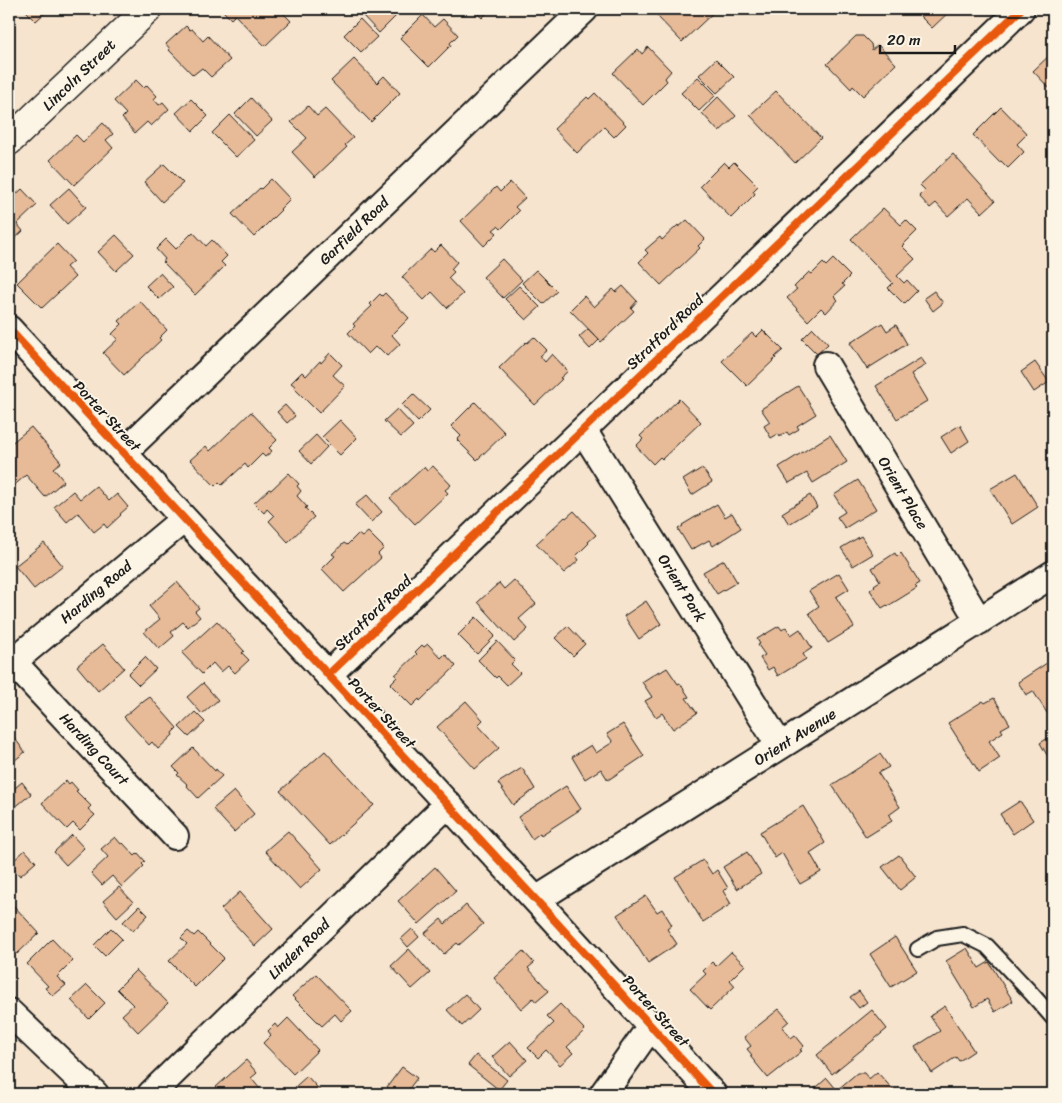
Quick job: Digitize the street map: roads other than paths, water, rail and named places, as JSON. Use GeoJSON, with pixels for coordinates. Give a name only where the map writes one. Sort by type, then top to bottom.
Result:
{"type":"FeatureCollection","features":[{"type":"Feature","properties":{"kind":"street","name":"Lincoln Street"},"geometry":{"type":"LineString","coordinates":[[9,141],[148,9]]}},
{"type":"Feature","properties":{"kind":"street","name":"Garfield Road"},"geometry":{"type":"LineString","coordinates":[[123,453],[585,9]]}},
{"type":"Feature","properties":{"kind":"street","name":"Stratford Road"},"geometry":{"type":"LineString","coordinates":[[328,675],[1021,9]]}},
{"type":"Feature","properties":{"kind":"street","name":"Porter Street"},"geometry":{"type":"LineString","coordinates":[[9,330],[714,1094]]}},
{"type":"Feature","properties":{"kind":"street","name":"Orient Place"},"geometry":{"type":"LineString","coordinates":[[826,364],[979,621]]}},
{"type":"Feature","properties":{"kind":"street","name":"Orient Park"},"geometry":{"type":"LineString","coordinates":[[583,430],[780,746]]}},
{"type":"Feature","properties":{"kind":"street","name":"Harding Road"},"geometry":{"type":"LineString","coordinates":[[11,663],[184,519]]}},
{"type":"Feature","properties":{"kind":"street","name":"Orient Avenue"},"geometry":{"type":"LineString","coordinates":[[536,900],[1053,574]]}},
{"type":"Feature","properties":{"kind":"street","name":"Harding Court"},"geometry":{"type":"LineString","coordinates":[[11,663],[175,836]]}},
{"type":"Feature","properties":{"kind":"street","name":"Linden Road"},"geometry":{"type":"LineString","coordinates":[[151,1094],[448,804]]}},
{"type":"Feature","properties":{"kind":"street"},"geometry":{"type":"LineString","coordinates":[[9,1012],[95,1094]]}},
{"type":"Feature","properties":{"kind":"street"},"geometry":{"type":"LineString","coordinates":[[603,1094],[651,1026]]}},
{"type":"Feature","properties":{"kind":"lane"},"geometry":{"type":"LineString","coordinates":[[918,949],[937,938],[963,934],[987,946],[1053,1018]]}}]}
